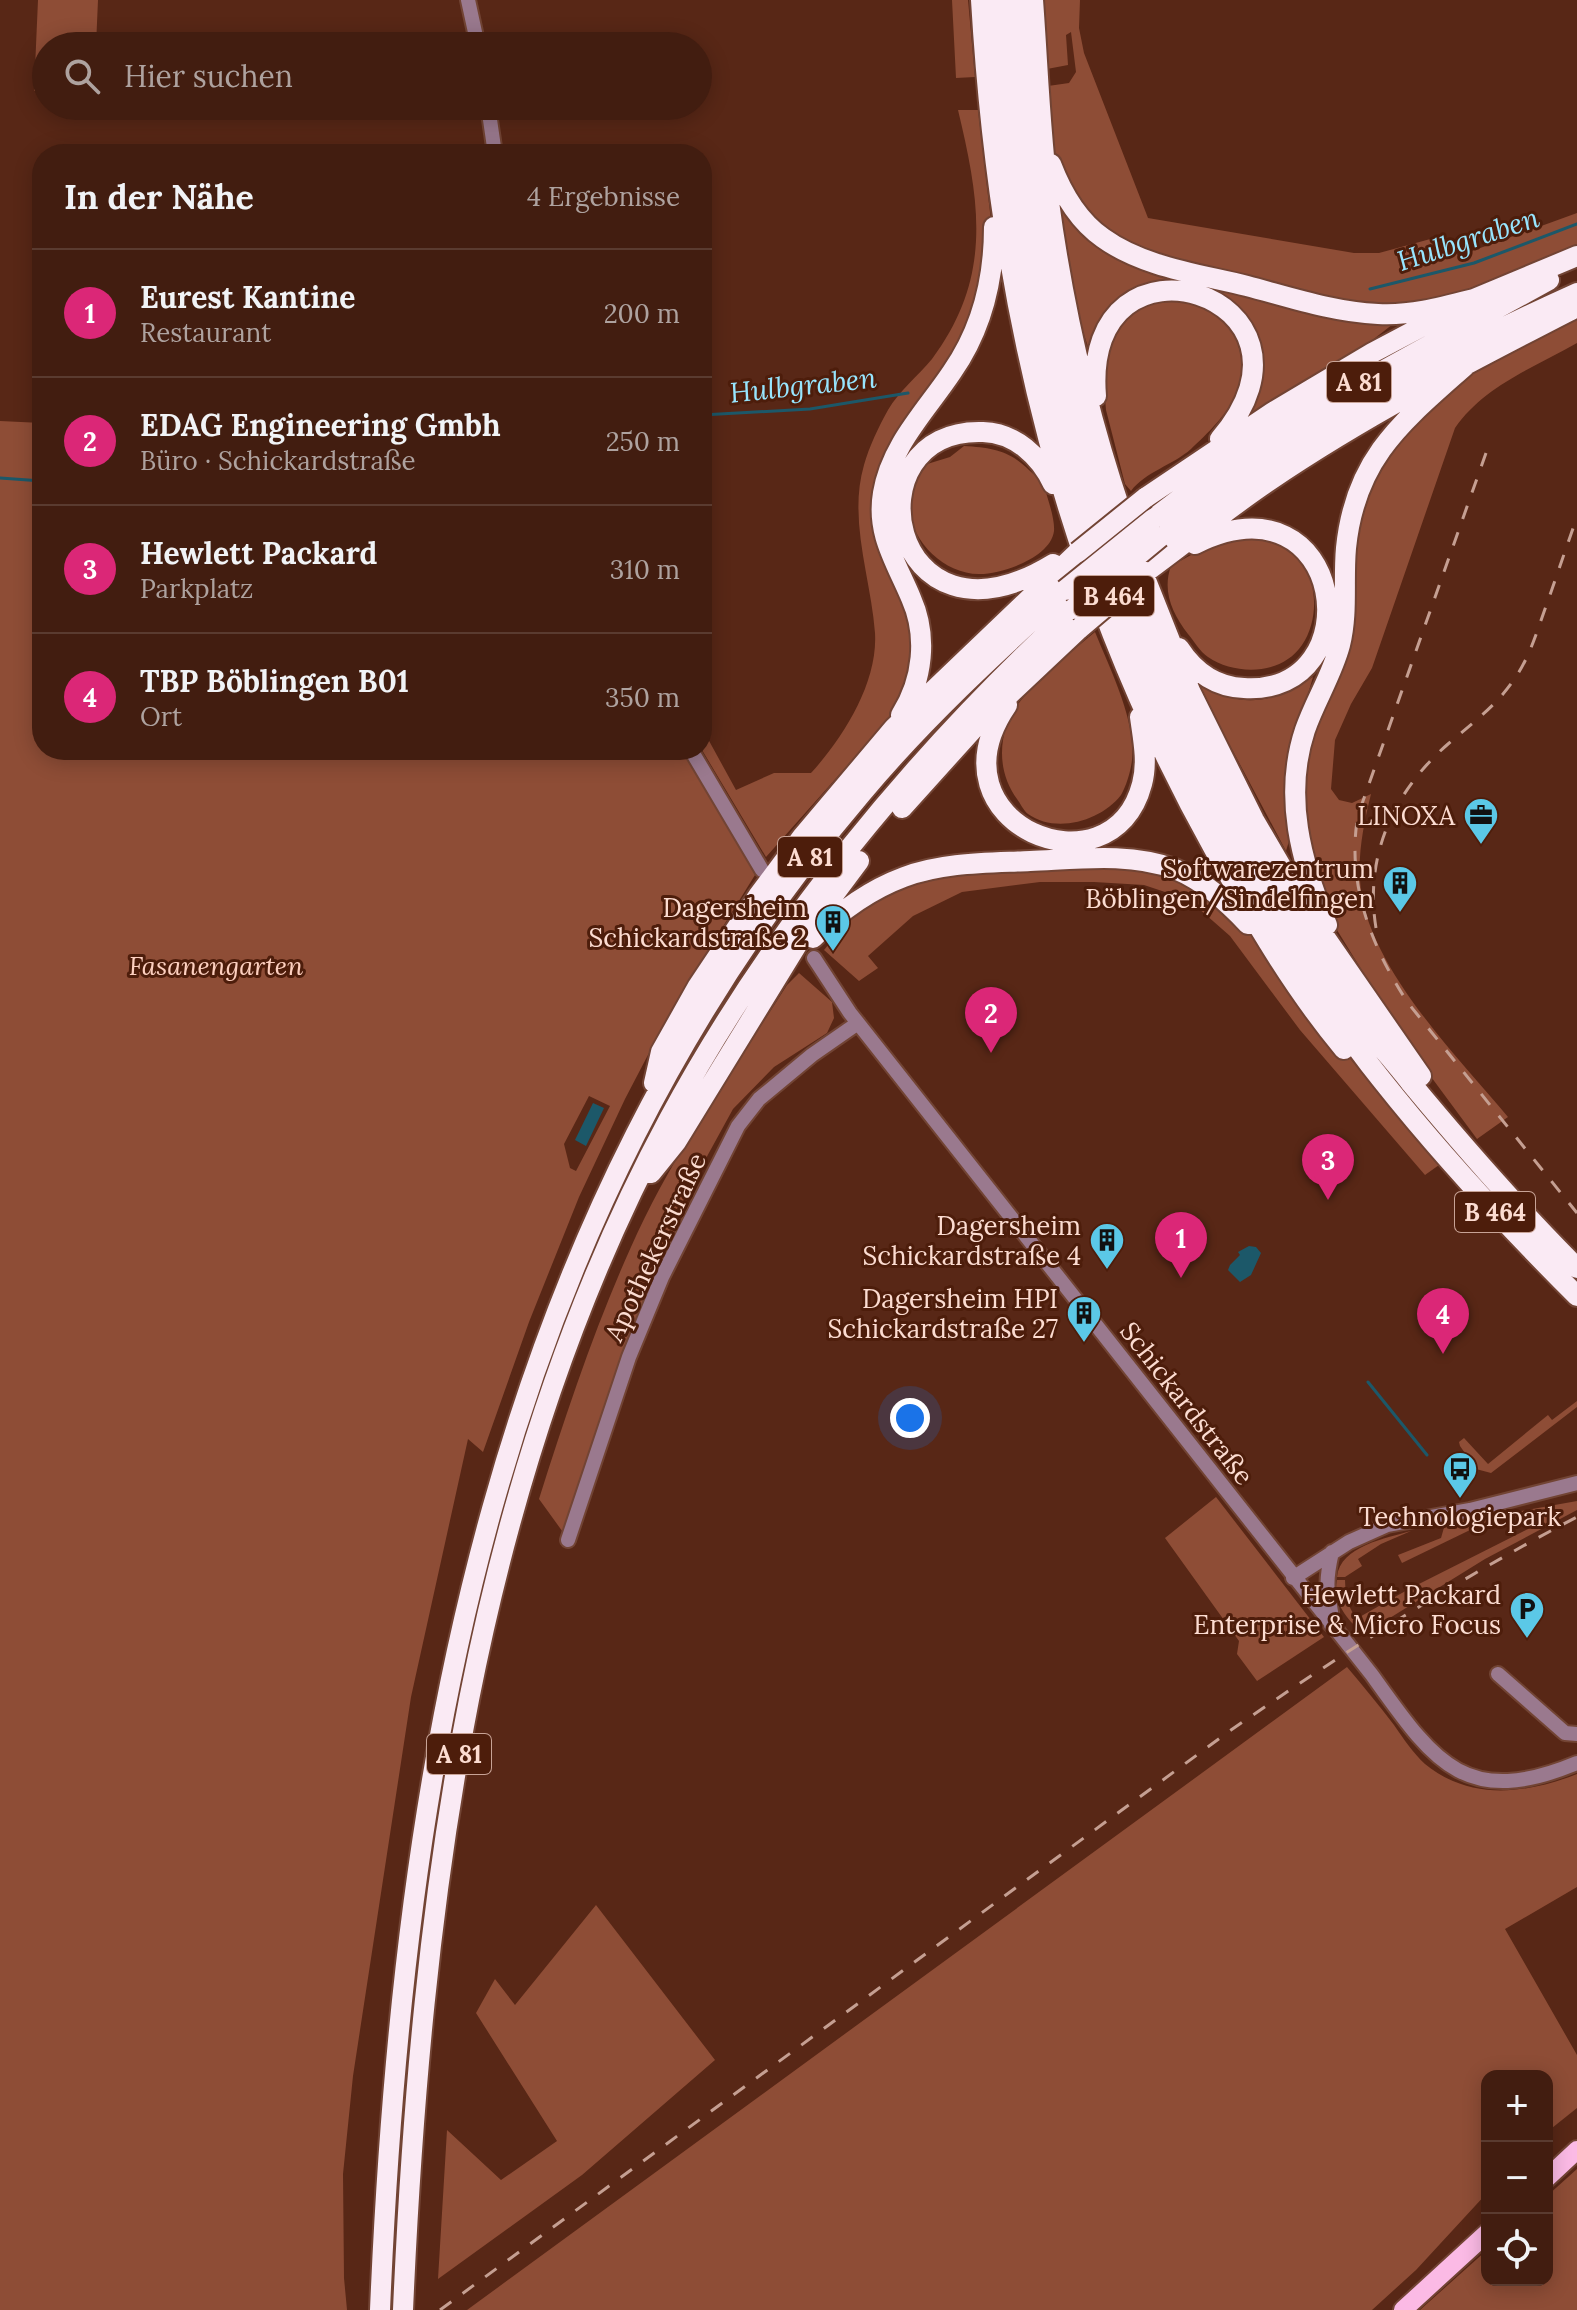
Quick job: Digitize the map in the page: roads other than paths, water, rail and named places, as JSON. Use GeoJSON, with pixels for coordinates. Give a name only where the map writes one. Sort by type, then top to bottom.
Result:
{"type":"FeatureCollection","features":[{"type":"Feature","properties":{"kind":"highway","name":"B 464"},"geometry":{"type":"LineString","coordinates":[[981,0],[993,155],[1023,336],[1072,523],[1102,609],[1138,697],[1193,809],[1267,944],[1330,1032],[1356,1063],[1417,1123]]}},
{"type":"Feature","properties":{"kind":"highway","name":"B 464"},"geometry":{"type":"LineString","coordinates":[[996,0],[1009,153],[1032,305],[1063,437],[1121,615],[1176,742],[1243,869],[1347,1033],[1473,1189],[1577,1296]]}},
{"type":"Feature","properties":{"kind":"highway","name":"B 464"},"geometry":{"type":"LineString","coordinates":[[1015,0],[1030,172],[1054,317],[1084,442],[1138,607],[1191,731],[1258,860],[1361,1021],[1443,1122],[1577,1268]]}},
{"type":"Feature","properties":{"kind":"highway","name":"B 464"},"geometry":{"type":"LineString","coordinates":[[1033,0],[1047,183],[1056,249],[1076,349],[1113,490],[1163,628],[1198,710],[1254,820],[1309,914],[1439,1102],[1443,1122]]}},
{"type":"Feature","properties":{"kind":"highway"},"geometry":{"type":"LineString","coordinates":[[1044,143],[1057,179],[1082,219],[1103,238],[1135,255],[1197,274],[1361,312],[1402,314],[1474,299]]}},
{"type":"Feature","properties":{"kind":"highway"},"geometry":{"type":"LineString","coordinates":[[894,728],[910,699],[917,678],[920,633],[912,599],[886,545],[882,519],[883,493],[890,467],[901,445],[962,357],[985,303],[994,258],[993,155]]}},
{"type":"Feature","properties":{"kind":"highway"},"geometry":{"type":"LineString","coordinates":[[1138,697],[1145,757],[1142,786],[1132,807],[1114,826],[1101,834],[1074,841],[1045,839],[1023,829],[1003,810],[990,784],[987,764],[995,726],[1032,672],[1066,592],[1078,552],[1145,498],[1208,454],[1337,373],[1474,299],[1577,256]]}},
{"type":"Feature","properties":{"kind":"highway","name":"A 81"},"geometry":{"type":"LineString","coordinates":[[1158,552],[1210,476],[1321,404],[1577,264]]}},
{"type":"Feature","properties":{"kind":"highway"},"geometry":{"type":"LineString","coordinates":[[1097,432],[1095,366],[1107,328],[1123,308],[1136,299],[1168,290],[1188,291],[1205,295],[1225,308],[1243,329],[1252,355],[1253,375],[1246,403],[1208,454]]}},
{"type":"Feature","properties":{"kind":"highway","name":"A 81"},"geometry":{"type":"LineString","coordinates":[[380,2310],[391,2111],[405,1961],[432,1771],[463,1619],[503,1465],[537,1361],[588,1234],[647,1110],[702,1015],[794,879],[844,814],[935,712],[1066,592],[1158,552],[1252,470],[1345,412],[1474,342],[1577,293]]}},
{"type":"Feature","properties":{"kind":"highway"},"geometry":{"type":"LineString","coordinates":[[647,1110],[661,1052],[717,956],[802,837],[894,728],[1000,624],[1158,552],[1303,459],[1465,366],[1577,307]]}},
{"type":"Feature","properties":{"kind":"highway"},"geometry":{"type":"LineString","coordinates":[[1339,954],[1314,892],[1300,842],[1295,790],[1301,743],[1340,646],[1345,618],[1348,529],[1366,474],[1400,423],[1465,366]]}},
{"type":"Feature","properties":{"kind":"highway"},"geometry":{"type":"LineString","coordinates":[[1066,592],[1027,578],[989,589],[961,588],[936,577],[917,561],[903,535],[899,507],[906,478],[923,455],[944,440],[975,432],[1003,436],[1020,444],[1044,468],[1072,523]]}},
{"type":"Feature","properties":{"kind":"highway"},"geometry":{"type":"LineString","coordinates":[[1158,552],[1194,545],[1219,534],[1249,529],[1269,531],[1293,541],[1316,565],[1326,588],[1328,614],[1323,637],[1303,667],[1278,683],[1252,689],[1226,686],[1203,674],[1186,659],[1163,628]]}},
{"type":"Feature","properties":{"kind":"highway","name":"A 81"},"geometry":{"type":"LineString","coordinates":[[403,2310],[412,2147],[429,1959],[471,1689],[502,1556],[536,1437],[578,1320],[632,1194],[690,1083],[782,937],[923,762],[984,696],[1066,592]]}},
{"type":"Feature","properties":{"kind":"highway"},"geometry":{"type":"LineString","coordinates":[[632,1194],[676,1142],[818,916],[894,818],[963,740],[1032,672]]}},
{"type":"Feature","properties":{"kind":"highway"},"geometry":{"type":"LineString","coordinates":[[783,970],[843,911],[888,883],[943,867],[1020,861],[1114,858],[1156,863],[1175,869],[1193,877],[1226,901],[1267,944]]}},
{"type":"Feature","properties":{"kind":"main road"},"geometry":{"type":"LineString","coordinates":[[1553,2172],[1577,2150]]}},
{"type":"Feature","properties":{"kind":"main road"},"geometry":{"type":"LineString","coordinates":[[1403,2310],[1481,2238]]}},
{"type":"Feature","properties":{"kind":"street"},"geometry":{"type":"LineString","coordinates":[[468,0],[475,32]]}},
{"type":"Feature","properties":{"kind":"street"},"geometry":{"type":"LineString","coordinates":[[490,120],[494,144]]}},
{"type":"Feature","properties":{"kind":"street"},"geometry":{"type":"LineString","coordinates":[[697,760],[762,870]]}},
{"type":"Feature","properties":{"kind":"street","name":"Schickardstraße"},"geometry":{"type":"LineString","coordinates":[[814,958],[858,1023],[1372,1675],[1425,1747],[1454,1769],[1474,1777],[1508,1781],[1577,1763]]}},
{"type":"Feature","properties":{"kind":"street","name":"Apothekerstraße"},"geometry":{"type":"LineString","coordinates":[[568,1540],[629,1357],[662,1277],[738,1126],[759,1099],[812,1055],[858,1023]]}},
{"type":"Feature","properties":{"kind":"street"},"geometry":{"type":"LineString","coordinates":[[1293,1578],[1332,1552],[1387,1525],[1470,1510],[1577,1483]]}},
{"type":"Feature","properties":{"kind":"street"},"geometry":{"type":"LineString","coordinates":[[1331,1625],[1333,1610],[1328,1583],[1332,1552]]}},
{"type":"Feature","properties":{"kind":"street"},"geometry":{"type":"LineString","coordinates":[[1498,1674],[1565,1733],[1577,1734]]}},
{"type":"Feature","properties":{"kind":"water"},"geometry":{"type":"Polygon","coordinates":[[[593,1103],[604,1108],[586,1146],[575,1140],[593,1103]]]}},
{"type":"Feature","properties":{"kind":"water"},"geometry":{"type":"Polygon","coordinates":[[[1249,1246],[1256,1247],[1261,1253],[1251,1275],[1240,1282],[1228,1270],[1240,1255],[1238,1252],[1249,1246]]]}},
{"type":"Feature","properties":{"kind":"waterway","name":"Hulbgraben"},"geometry":{"type":"LineString","coordinates":[[1370,289],[1474,263],[1577,224]]}},
{"type":"Feature","properties":{"kind":"waterway","name":"Hulbgraben"},"geometry":{"type":"LineString","coordinates":[[712,414],[810,409],[908,393]]}},
{"type":"Feature","properties":{"kind":"waterway","name":"Hulbgraben"},"geometry":{"type":"LineString","coordinates":[[0,478],[32,480]]}},
{"type":"Feature","properties":{"kind":"waterway"},"geometry":{"type":"LineString","coordinates":[[1368,1382],[1427,1455]]}},
{"type":"Feature","properties":{"kind":"railway"},"geometry":{"type":"LineString","coordinates":[[1486,453],[1358,815],[1356,865],[1359,889],[1373,936],[1408,1003],[1577,1213]]}},
{"type":"Feature","properties":{"kind":"railway"},"geometry":{"type":"LineString","coordinates":[[1376,928],[1373,901],[1379,851],[1398,804],[1429,762],[1491,707],[1519,673],[1535,637],[1577,517]]}},
{"type":"Feature","properties":{"kind":"railway"},"geometry":{"type":"LineString","coordinates":[[440,2310],[1231,1730],[1401,1618],[1577,1517]]}},
{"type":"Feature","properties":{"kind":"place","name":"LINOXA"},"geometry":{"type":"Point","coordinates":[1481,846]}},
{"type":"Feature","properties":{"kind":"place","name":"Softwarezentrum Böblingen/Sindelfingen"},"geometry":{"type":"Point","coordinates":[1400,914]}},
{"type":"Feature","properties":{"kind":"place","name":"Dagersheim Schickardstraße 2"},"geometry":{"type":"Point","coordinates":[833,953]}},
{"type":"Feature","properties":{"kind":"place","name":"EDAG Engineering Gmbh"},"geometry":{"type":"Point","coordinates":[991,1053]}},
{"type":"Feature","properties":{"kind":"place","name":"Hewlett Packard"},"geometry":{"type":"Point","coordinates":[1328,1200]}},
{"type":"Feature","properties":{"kind":"place","name":"Dagersheim Schickardstraße 4"},"geometry":{"type":"Point","coordinates":[1107,1271]}},
{"type":"Feature","properties":{"kind":"place","name":"Eurest Kantine"},"geometry":{"type":"Point","coordinates":[1181,1278]}},
{"type":"Feature","properties":{"kind":"place","name":"Dagersheim HPI Schickardstraße 27"},"geometry":{"type":"Point","coordinates":[1084,1344]}},
{"type":"Feature","properties":{"kind":"place","name":"TBP Böblingen B01"},"geometry":{"type":"Point","coordinates":[1443,1354]}},
{"type":"Feature","properties":{"kind":"place","name":"Technologiepark"},"geometry":{"type":"Point","coordinates":[1460,1500]}},
{"type":"Feature","properties":{"kind":"place","name":"Hewlett Packard Enterprise & Micro Focus"},"geometry":{"type":"Point","coordinates":[1527,1640]}},
{"type":"Feature","properties":{"kind":"park label","name":"Fasanengarten"},"geometry":{"type":"Point","coordinates":[216,965]}}]}
